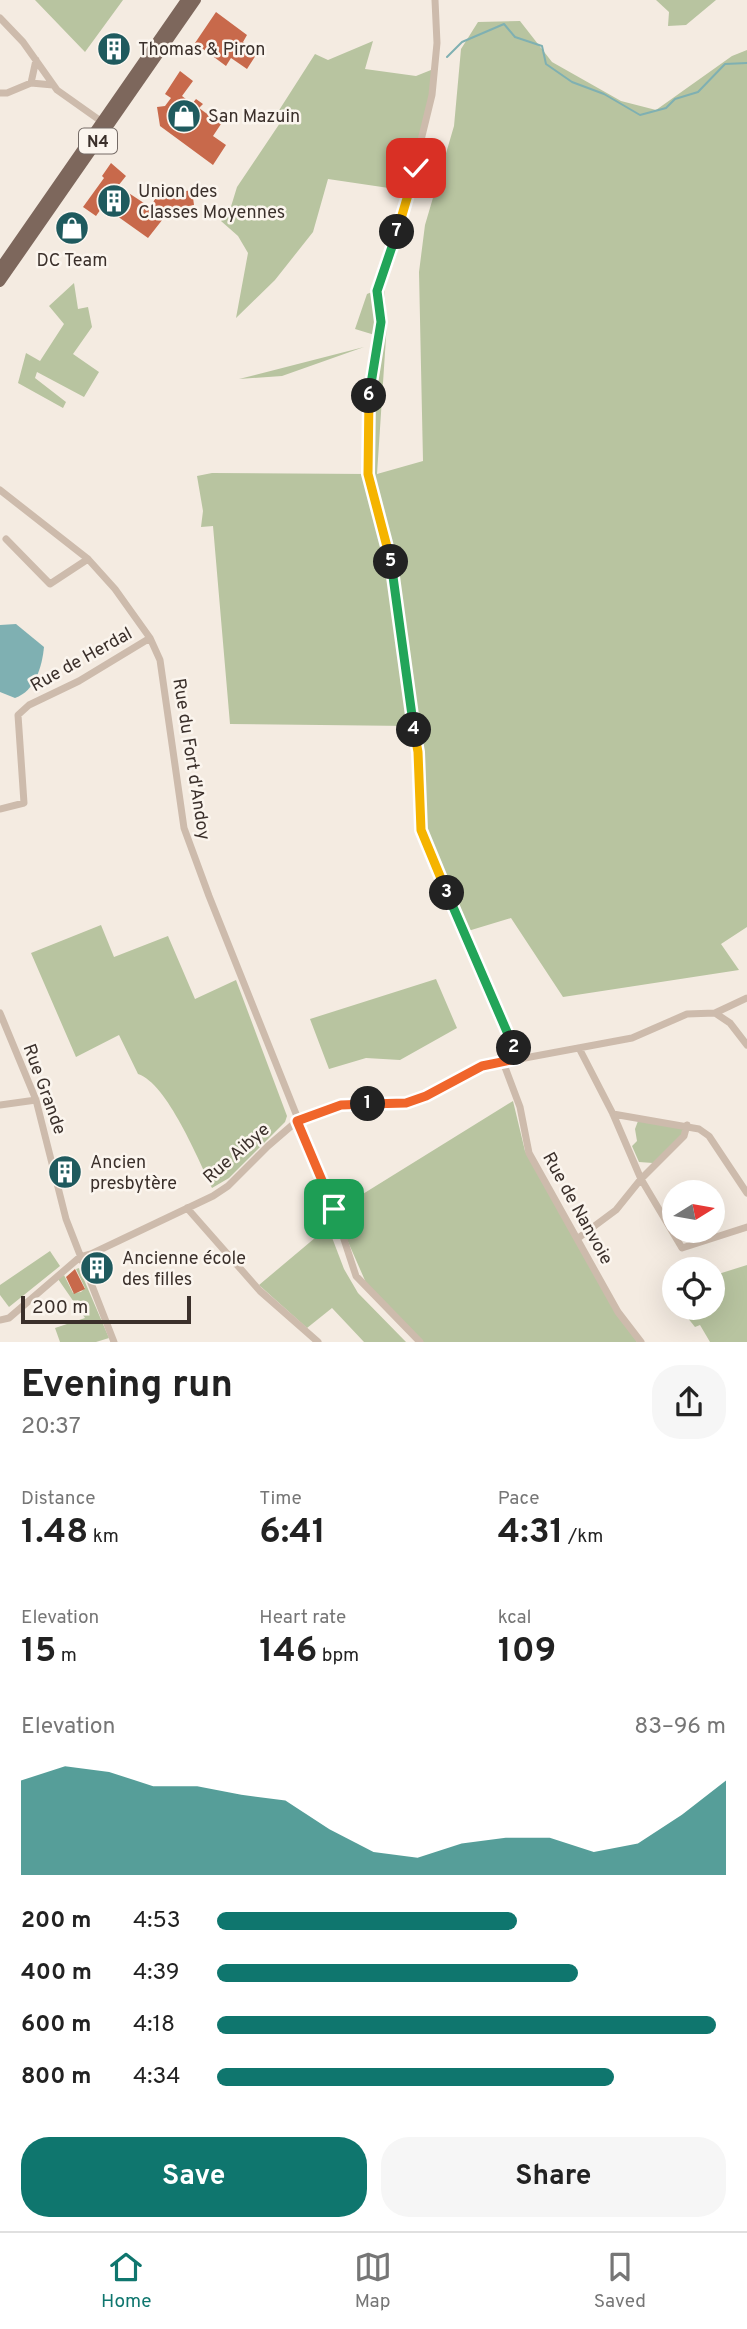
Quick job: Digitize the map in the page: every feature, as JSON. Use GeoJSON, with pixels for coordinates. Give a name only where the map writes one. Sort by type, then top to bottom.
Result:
{"type":"FeatureCollection","features":[{"type":"Feature","properties":{"kind":"main road","name":"N4"},"geometry":{"type":"LineString","coordinates":[[0,282],[186,0]]}},
{"type":"Feature","properties":{"kind":"main road","name":"N4"},"geometry":{"type":"LineString","coordinates":[[0,268],[196,0]]}},
{"type":"Feature","properties":{"kind":"street"},"geometry":{"type":"LineString","coordinates":[[435,0],[437,43],[432,95],[404,210],[377,291],[381,322],[370,389],[368,474],[387,537],[398,596],[407,690],[418,752],[421,830],[511,1039],[516,1059]]}},
{"type":"Feature","properties":{"kind":"street"},"geometry":{"type":"LineString","coordinates":[[0,18],[23,42],[57,90],[105,124]]}},
{"type":"Feature","properties":{"kind":"street"},"geometry":{"type":"LineString","coordinates":[[31,83],[36,60]]}},
{"type":"Feature","properties":{"kind":"street"},"geometry":{"type":"LineString","coordinates":[[0,93],[8,93],[31,83],[53,85]]}},
{"type":"Feature","properties":{"kind":"street","name":"Rue du Fort d'Andoy"},"geometry":{"type":"LineString","coordinates":[[0,490],[88,559],[115,589],[150,638],[160,660],[184,828],[190,846],[334,1209],[356,1276],[420,1342]]}},
{"type":"Feature","properties":{"kind":"street"},"geometry":{"type":"LineString","coordinates":[[6,539],[50,584],[88,559]]}},
{"type":"Feature","properties":{"kind":"street","name":"Rue de Herdal"},"geometry":{"type":"LineString","coordinates":[[0,810],[24,803],[18,715],[37,701],[79,681],[150,638]]}},
{"type":"Feature","properties":{"kind":"street"},"geometry":{"type":"LineString","coordinates":[[297,1121],[341,1105],[406,1103],[426,1096],[482,1066],[632,1038],[687,1014],[715,1013],[747,998]]}},
{"type":"Feature","properties":{"kind":"street","name":"Rue Grande"},"geometry":{"type":"LineString","coordinates":[[0,1013],[36,1100],[48,1140],[58,1191],[80,1257],[114,1342]]}},
{"type":"Feature","properties":{"kind":"street"},"geometry":{"type":"LineString","coordinates":[[715,1013],[730,1023],[747,1045]]}},
{"type":"Feature","properties":{"kind":"street"},"geometry":{"type":"LineString","coordinates":[[579,1048],[613,1114],[641,1179],[682,1248],[747,1227]]}},
{"type":"Feature","properties":{"kind":"street","name":"Rue de Nanvoie"},"geometry":{"type":"LineString","coordinates":[[503,1062],[520,1107],[529,1153],[604,1287],[641,1342]]}},
{"type":"Feature","properties":{"kind":"street"},"geometry":{"type":"LineString","coordinates":[[0,1105],[36,1100]]}},
{"type":"Feature","properties":{"kind":"street"},"geometry":{"type":"LineString","coordinates":[[613,1114],[687,1125],[709,1136],[747,1193]]}},
{"type":"Feature","properties":{"kind":"street","name":"Rue Aibye"},"geometry":{"type":"LineString","coordinates":[[0,1320],[9,1318],[80,1257],[187,1208],[228,1186],[297,1121]]}},
{"type":"Feature","properties":{"kind":"street"},"geometry":{"type":"LineString","coordinates":[[577,1239],[616,1210],[641,1179],[684,1136],[687,1125]]}},
{"type":"Feature","properties":{"kind":"street"},"geometry":{"type":"LineString","coordinates":[[187,1208],[260,1291],[318,1342]]}},
{"type":"Feature","properties":{"kind":"green space"},"geometry":{"type":"Polygon","coordinates":[[[35,0],[123,0],[85,52],[35,0]]]}},
{"type":"Feature","properties":{"kind":"green space"},"geometry":{"type":"Polygon","coordinates":[[[656,0],[716,0],[686,25],[668,26],[669,12],[656,0]]]}},
{"type":"Feature","properties":{"kind":"green space"},"geometry":{"type":"Polygon","coordinates":[[[520,21],[552,62],[621,101],[656,110],[732,56],[747,50],[747,927],[721,944],[739,970],[563,997],[511,918],[468,931],[427,842],[423,829],[400,603],[368,473],[367,438],[378,336],[355,329],[367,294],[384,287],[387,322],[377,474],[423,461],[419,272],[425,225],[454,126],[461,49],[478,22],[520,21]]]}},
{"type":"Feature","properties":{"kind":"green space"},"geometry":{"type":"Polygon","coordinates":[[[373,41],[365,69],[416,76],[436,68],[409,191],[328,179],[313,232],[275,280],[236,318],[248,253],[238,236],[221,221],[229,213],[237,187],[282,120],[276,115],[315,54],[328,60],[373,41]]]}},
{"type":"Feature","properties":{"kind":"green space"},"geometry":{"type":"Polygon","coordinates":[[[74,283],[78,309],[88,307],[92,327],[73,354],[99,372],[84,397],[37,372],[35,378],[66,402],[63,408],[18,383],[26,353],[40,361],[64,324],[49,306],[74,283]]]}},
{"type":"Feature","properties":{"kind":"green space"},"geometry":{"type":"Polygon","coordinates":[[[364,347],[282,376],[239,379],[364,347]]]}},
{"type":"Feature","properties":{"kind":"green space"},"geometry":{"type":"Polygon","coordinates":[[[212,473],[366,474],[385,537],[396,595],[410,726],[230,724],[213,526],[201,527],[203,511],[197,476],[212,473]]]}},
{"type":"Feature","properties":{"kind":"green space"},"geometry":{"type":"Polygon","coordinates":[[[101,925],[114,957],[168,936],[195,999],[236,980],[287,1116],[285,1122],[229,1178],[212,1188],[171,1107],[149,1080],[138,1074],[119,1035],[76,1057],[31,953],[101,925]]]}},
{"type":"Feature","properties":{"kind":"green space"},"geometry":{"type":"Polygon","coordinates":[[[436,979],[457,1028],[400,1060],[366,1058],[329,1069],[310,1019],[436,979]]]}},
{"type":"Feature","properties":{"kind":"green space"},"geometry":{"type":"Polygon","coordinates":[[[513,1101],[525,1151],[637,1342],[423,1342],[367,1285],[338,1219],[337,1210],[513,1101]]]}},
{"type":"Feature","properties":{"kind":"green space"},"geometry":{"type":"Polygon","coordinates":[[[638,1121],[685,1127],[682,1135],[653,1163],[639,1162],[632,1146],[637,1141],[635,1129],[638,1121]]]}},
{"type":"Feature","properties":{"kind":"green space"},"geometry":{"type":"Polygon","coordinates":[[[328,1227],[344,1269],[358,1293],[406,1342],[364,1342],[332,1308],[307,1328],[259,1285],[328,1227]]]}},
{"type":"Feature","properties":{"kind":"green space"},"geometry":{"type":"Polygon","coordinates":[[[50,1251],[60,1266],[9,1307],[0,1295],[0,1285],[50,1251]]]}},
{"type":"Feature","properties":{"kind":"green space"},"geometry":{"type":"Polygon","coordinates":[[[747,1265],[747,1342],[710,1342],[700,1325],[695,1327],[689,1320],[725,1320],[725,1272],[747,1265]]]}},
{"type":"Feature","properties":{"kind":"green space"},"geometry":{"type":"Polygon","coordinates":[[[79,1268],[109,1338],[96,1342],[60,1342],[55,1328],[85,1318],[58,1279],[64,1275],[73,1293],[81,1292],[85,1288],[76,1269],[79,1268]]]}},
{"type":"Feature","properties":{"kind":"water"},"geometry":{"type":"Polygon","coordinates":[[[16,624],[44,647],[36,677],[28,690],[15,698],[0,692],[0,625],[16,624]]]}},
{"type":"Feature","properties":{"kind":"building"},"geometry":{"type":"Polygon","coordinates":[[[216,12],[247,35],[243,42],[258,52],[247,69],[231,58],[226,66],[195,43],[216,12]]]}},
{"type":"Feature","properties":{"kind":"building","name":"Thomas & Piron"},"geometry":{"type":"Polygon","coordinates":[[[120,38],[124,43],[117,53],[123,56],[120,60],[116,57],[113,62],[104,55],[109,46],[120,38]]]}},
{"type":"Feature","properties":{"kind":"building","name":"San Mazuin"},"geometry":{"type":"Polygon","coordinates":[[[180,71],[193,81],[182,96],[192,104],[196,99],[203,104],[199,108],[221,124],[213,136],[226,145],[213,165],[160,126],[157,107],[165,106],[171,98],[165,94],[180,71]]]}},
{"type":"Feature","properties":{"kind":"building","name":"Union des Classes Moyennes"},"geometry":{"type":"Polygon","coordinates":[[[111,163],[126,176],[118,186],[150,207],[157,196],[192,190],[194,205],[170,210],[148,238],[103,206],[96,216],[83,207],[104,178],[102,176],[111,163]]]}},
{"type":"Feature","properties":{"kind":"building"},"geometry":{"type":"Polygon","coordinates":[[[75,1269],[85,1289],[74,1294],[66,1277],[75,1269]]]}},
{"type":"Feature","properties":{"kind":"waterway"},"geometry":{"type":"LineString","coordinates":[[447,57],[462,42],[504,24],[515,37],[542,46],[546,64],[572,82],[604,94],[640,115],[666,108],[675,99],[698,92],[725,64],[747,63]]}},
{"type":"Feature","properties":{"kind":"place","name":"Thomas & Piron"},"geometry":{"type":"Point","coordinates":[114,49]}},
{"type":"Feature","properties":{"kind":"place","name":"San Mazuin"},"geometry":{"type":"Point","coordinates":[184,116]}},
{"type":"Feature","properties":{"kind":"place","name":"Union des Classes Moyennes"},"geometry":{"type":"Point","coordinates":[114,201]}},
{"type":"Feature","properties":{"kind":"place","name":"DC Team"},"geometry":{"type":"Point","coordinates":[72,228]}},
{"type":"Feature","properties":{"kind":"place","name":"Ancien presbytère"},"geometry":{"type":"Point","coordinates":[65,1172]}},
{"type":"Feature","properties":{"kind":"place","name":"Ancienne école des filles"},"geometry":{"type":"Point","coordinates":[97,1268]}},
{"type":"Feature","properties":{"kind":"route"},"geometry":{"type":"LineString","coordinates":[[334,1209],[297,1121],[341,1105],[406,1103],[426,1096],[482,1066],[516,1059],[511,1039],[421,830],[418,752],[407,690],[398,596],[387,537],[368,474],[370,389],[381,322],[377,291],[416,168]]}}]}
